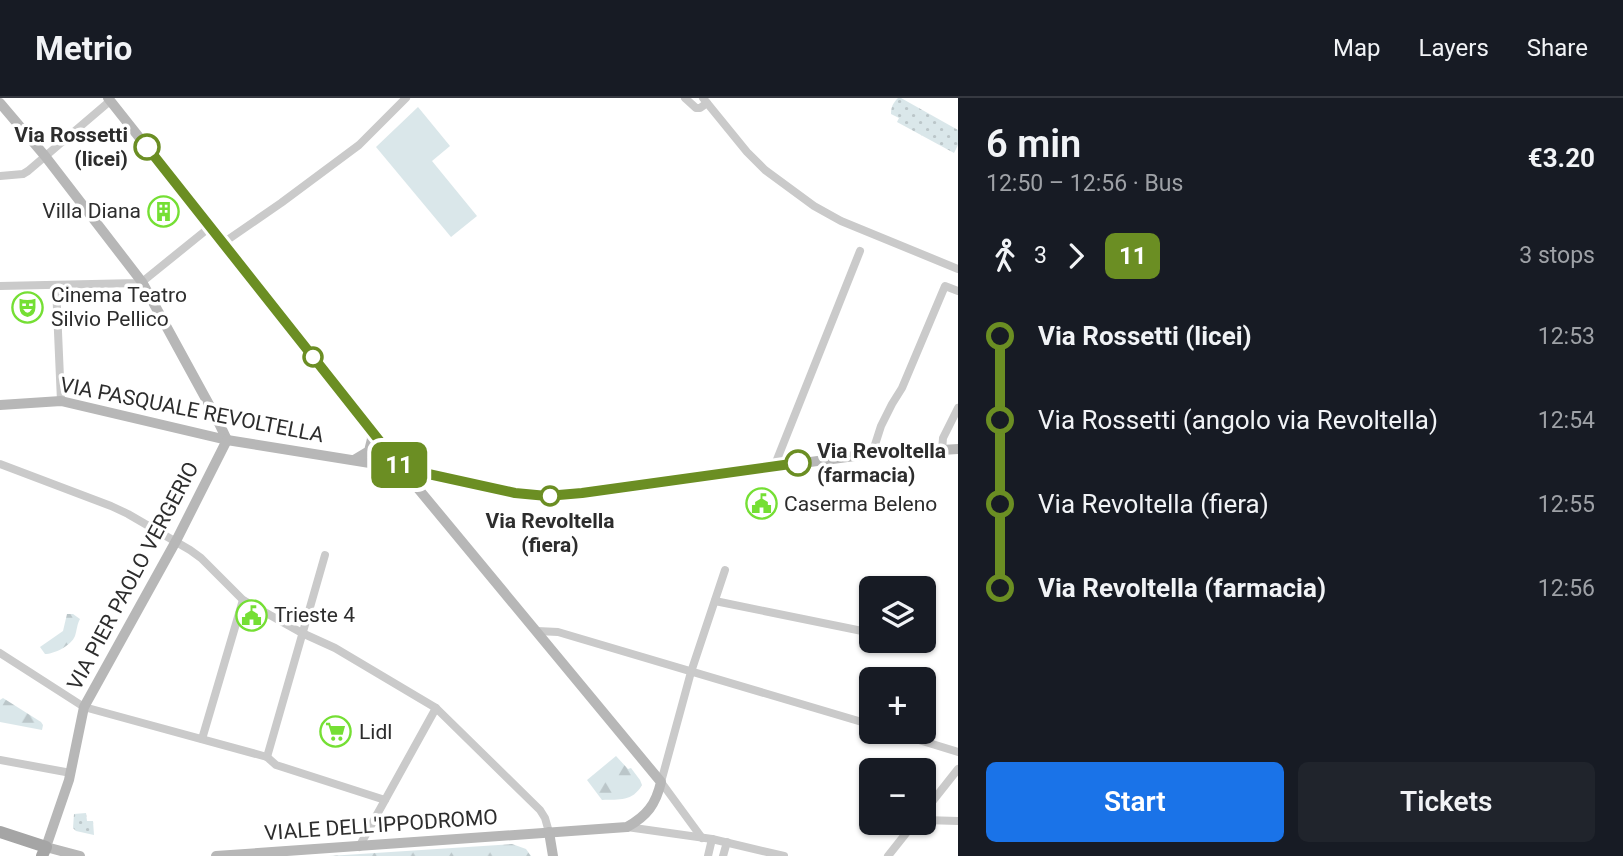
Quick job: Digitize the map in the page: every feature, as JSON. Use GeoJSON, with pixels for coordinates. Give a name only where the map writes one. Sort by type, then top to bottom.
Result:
{"type":"FeatureCollection","features":[{"type":"Feature","properties":{"kind":"main road"},"geometry":{"type":"LineString","coordinates":[[109,100],[401,468],[661,782],[659,793],[646,815],[627,827]]}},
{"type":"Feature","properties":{"kind":"main road"},"geometry":{"type":"LineString","coordinates":[[0,103],[45,156],[142,282],[227,440]]}},
{"type":"Feature","properties":{"kind":"main road","name":"VIA PASQUALE REVOLTELLA"},"geometry":{"type":"LineString","coordinates":[[0,405],[61,401],[227,440],[401,468],[515,493],[547,496],[872,454],[958,449]]}},
{"type":"Feature","properties":{"kind":"main road"},"geometry":{"type":"LineString","coordinates":[[354,460],[369,451],[371,430]]}},
{"type":"Feature","properties":{"kind":"main road","name":"VIA PIER PAOLO VERGERIO"},"geometry":{"type":"LineString","coordinates":[[44,851],[71,773],[84,707],[176,541],[227,440]]}},
{"type":"Feature","properties":{"kind":"main road","name":"VIALE DELL'IPPODROMO"},"geometry":{"type":"LineString","coordinates":[[216,856],[627,827]]}},
{"type":"Feature","properties":{"kind":"main road"},"geometry":{"type":"LineString","coordinates":[[0,832],[44,851],[80,856]]}},
{"type":"Feature","properties":{"kind":"main road"},"geometry":{"type":"LineString","coordinates":[[549,832],[553,856]]}},
{"type":"Feature","properties":{"kind":"street"},"geometry":{"type":"LineString","coordinates":[[223,243],[359,145],[407,98]]}},
{"type":"Feature","properties":{"kind":"street"},"geometry":{"type":"LineString","coordinates":[[685,98],[696,108],[700,108],[705,100],[765,170],[814,206],[841,221],[958,269]]}},
{"type":"Feature","properties":{"kind":"street"},"geometry":{"type":"LineString","coordinates":[[0,176],[23,174],[109,100]]}},
{"type":"Feature","properties":{"kind":"street"},"geometry":{"type":"LineString","coordinates":[[0,286],[142,282],[210,227]]}},
{"type":"Feature","properties":{"kind":"street"},"geometry":{"type":"LineString","coordinates":[[774,467],[860,251]]}},
{"type":"Feature","properties":{"kind":"street"},"geometry":{"type":"LineString","coordinates":[[56,286],[61,401]]}},
{"type":"Feature","properties":{"kind":"street"},"geometry":{"type":"LineString","coordinates":[[872,454],[881,426],[902,388],[945,286],[958,291]]}},
{"type":"Feature","properties":{"kind":"street"},"geometry":{"type":"LineString","coordinates":[[942,450],[943,438],[958,408]]}},
{"type":"Feature","properties":{"kind":"street"},"geometry":{"type":"LineString","coordinates":[[0,464],[111,506],[176,541],[201,558],[243,600],[335,648],[436,708],[540,810],[549,832]]}},
{"type":"Feature","properties":{"kind":"street"},"geometry":{"type":"LineString","coordinates":[[268,757],[325,555]]}},
{"type":"Feature","properties":{"kind":"street"},"geometry":{"type":"LineString","coordinates":[[708,856],[707,838],[661,782],[691,672],[725,570]]}},
{"type":"Feature","properties":{"kind":"street"},"geometry":{"type":"LineString","coordinates":[[202,739],[243,600]]}},
{"type":"Feature","properties":{"kind":"street"},"geometry":{"type":"LineString","coordinates":[[715,601],[859,630]]}},
{"type":"Feature","properties":{"kind":"street"},"geometry":{"type":"LineString","coordinates":[[537,631],[558,632],[859,721]]}},
{"type":"Feature","properties":{"kind":"street"},"geometry":{"type":"LineString","coordinates":[[0,653],[84,707],[268,757],[276,765],[385,800]]}},
{"type":"Feature","properties":{"kind":"street"},"geometry":{"type":"LineString","coordinates":[[359,847],[436,708]]}},
{"type":"Feature","properties":{"kind":"street"},"geometry":{"type":"LineString","coordinates":[[932,744],[958,752]]}},
{"type":"Feature","properties":{"kind":"street"},"geometry":{"type":"LineString","coordinates":[[0,760],[71,773]]}},
{"type":"Feature","properties":{"kind":"street"},"geometry":{"type":"LineString","coordinates":[[936,797],[958,769]]}},
{"type":"Feature","properties":{"kind":"street"},"geometry":{"type":"LineString","coordinates":[[936,820],[958,821]]}},
{"type":"Feature","properties":{"kind":"street"},"geometry":{"type":"LineString","coordinates":[[627,827],[707,838],[784,856]]}},
{"type":"Feature","properties":{"kind":"street"},"geometry":{"type":"LineString","coordinates":[[888,856],[905,835]]}},
{"type":"Feature","properties":{"kind":"street"},"geometry":{"type":"LineString","coordinates":[[723,856],[727,842]]}},
{"type":"Feature","properties":{"kind":"green space"},"geometry":{"type":"Polygon","coordinates":[[[898,98],[958,130],[958,145],[954,153],[897,122],[899,118],[891,112],[898,98]]]}},
{"type":"Feature","properties":{"kind":"green space"},"geometry":{"type":"Polygon","coordinates":[[[418,107],[450,146],[432,161],[477,216],[451,237],[376,147],[418,107]]]}},
{"type":"Feature","properties":{"kind":"green space"},"geometry":{"type":"Polygon","coordinates":[[[67,614],[73,614],[80,619],[75,636],[62,649],[45,654],[40,647],[63,631],[67,614]]]}},
{"type":"Feature","properties":{"kind":"green space"},"geometry":{"type":"Polygon","coordinates":[[[3,698],[41,722],[42,730],[0,722],[0,700],[3,698]]]}},
{"type":"Feature","properties":{"kind":"green space"},"geometry":{"type":"Polygon","coordinates":[[[616,756],[628,769],[631,768],[642,785],[630,797],[602,800],[587,780],[616,756]]]}},
{"type":"Feature","properties":{"kind":"green space"},"geometry":{"type":"Polygon","coordinates":[[[86,813],[87,821],[93,821],[94,835],[73,828],[74,814],[86,813]]]}},
{"type":"Feature","properties":{"kind":"green space"},"geometry":{"type":"Polygon","coordinates":[[[512,844],[526,849],[531,856],[329,856],[512,844]]]}},
{"type":"Feature","properties":{"kind":"bus line","name":"11"},"geometry":{"type":"LineString","coordinates":[[147,147],[401,468],[515,493],[561,496],[798,463]]}},
{"type":"Feature","properties":{"kind":"place","name":"Via Rossetti (licei)"},"geometry":{"type":"Point","coordinates":[147,147]}},
{"type":"Feature","properties":{"kind":"place","name":"Villa Diana"},"geometry":{"type":"Point","coordinates":[164,211]}},
{"type":"Feature","properties":{"kind":"place","name":"Cinema Teatro Silvio Pellico"},"geometry":{"type":"Point","coordinates":[28,307]}},
{"type":"Feature","properties":{"kind":"place","name":"Via Revoltella (farmacia)"},"geometry":{"type":"Point","coordinates":[798,463]}},
{"type":"Feature","properties":{"kind":"place","name":"Via Revoltella (fiera)"},"geometry":{"type":"Point","coordinates":[550,496]}},
{"type":"Feature","properties":{"kind":"place","name":"Caserma Beleno"},"geometry":{"type":"Point","coordinates":[761,504]}},
{"type":"Feature","properties":{"kind":"place","name":"Trieste 4"},"geometry":{"type":"Point","coordinates":[251,615]}},
{"type":"Feature","properties":{"kind":"place","name":"Lidl"},"geometry":{"type":"Point","coordinates":[336,732]}}]}
